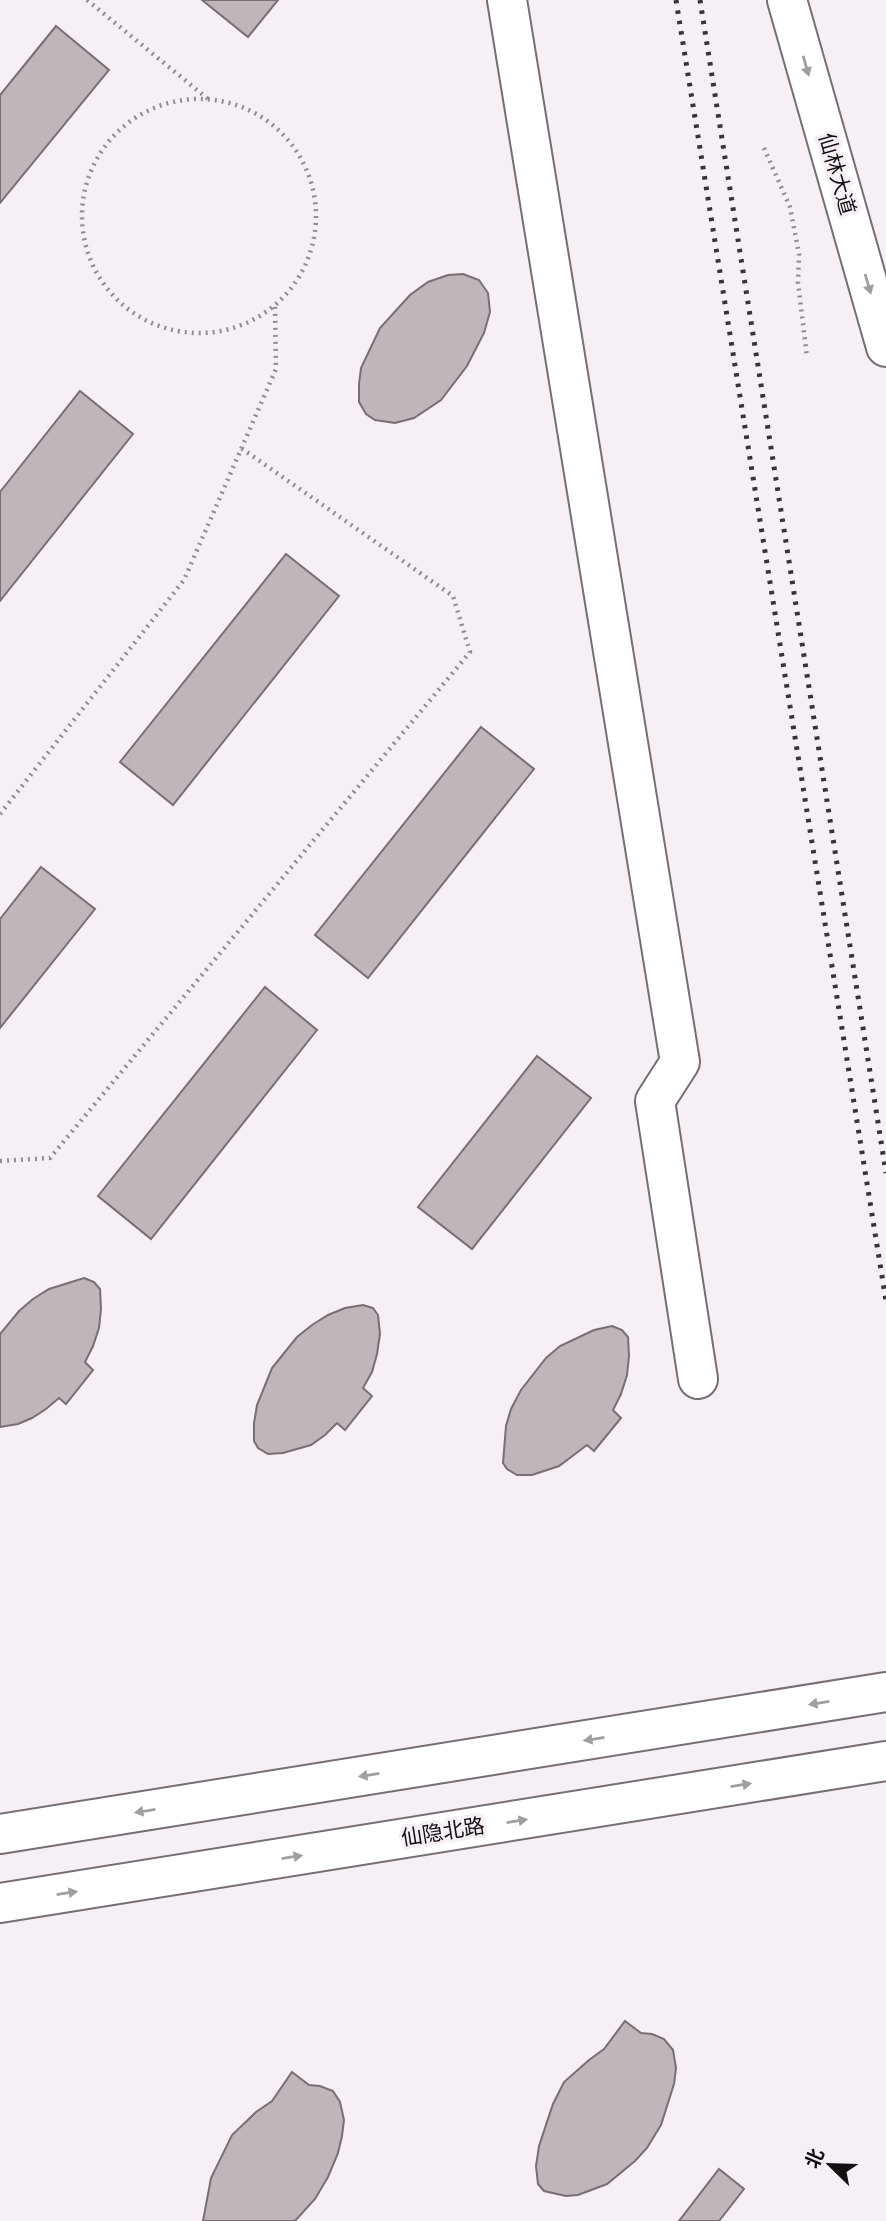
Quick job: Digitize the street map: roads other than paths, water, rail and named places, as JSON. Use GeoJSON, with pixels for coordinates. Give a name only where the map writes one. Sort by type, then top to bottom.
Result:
{"type":"FeatureCollection","features":[{"type":"Feature","properties":{"kind":"main road"},"geometry":{"type":"LineString","coordinates":[[507,0],[680,1062],[655,1101],[698,1379]]}},
{"type":"Feature","properties":{"kind":"main road","name":"仙林大道"},"geometry":{"type":"LineString","coordinates":[[787,0],[886,347]]}},
{"type":"Feature","properties":{"kind":"main road"},"geometry":{"type":"LineString","coordinates":[[0,1834],[886,1692]]}},
{"type":"Feature","properties":{"kind":"main road","name":"仙隐北路"},"geometry":{"type":"LineString","coordinates":[[0,1903],[886,1761]]}},
{"type":"Feature","properties":{"kind":"railway"},"geometry":{"type":"LineString","coordinates":[[676,0],[886,1301]]}},
{"type":"Feature","properties":{"kind":"railway"},"geometry":{"type":"LineString","coordinates":[[700,0],[886,1173]]}}]}
